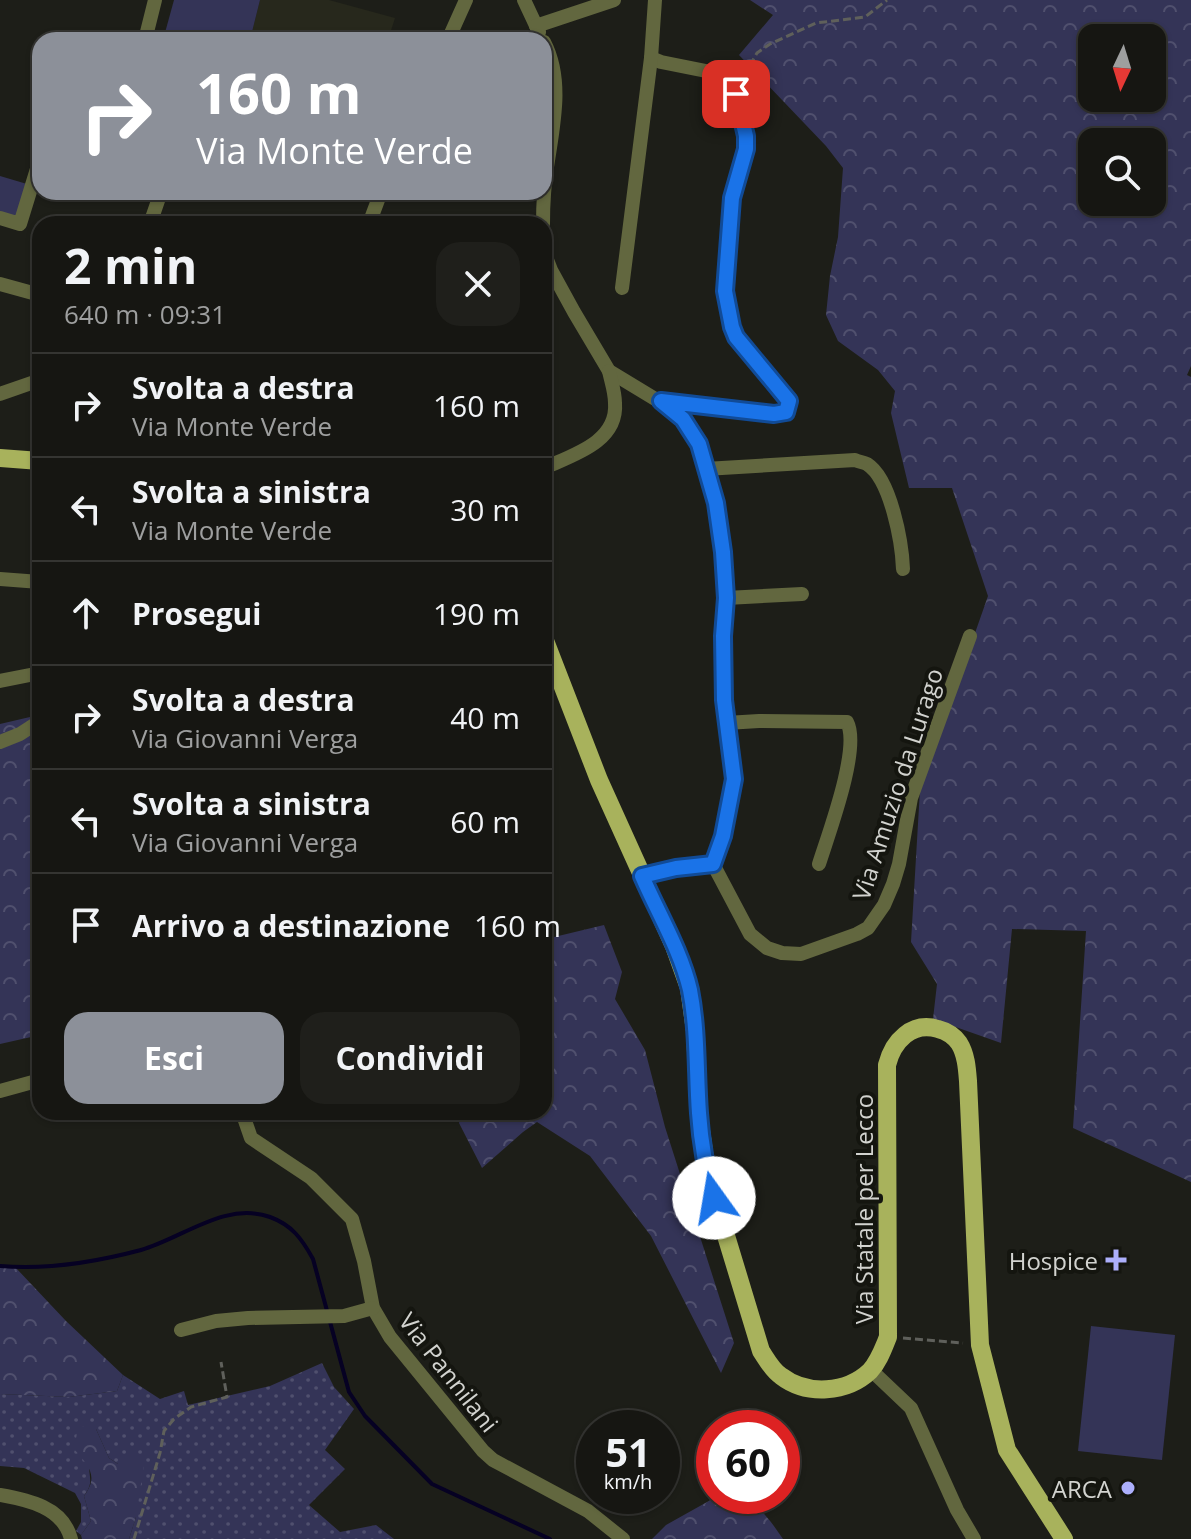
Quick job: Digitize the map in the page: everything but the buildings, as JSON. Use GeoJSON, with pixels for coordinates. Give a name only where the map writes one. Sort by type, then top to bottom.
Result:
{"type":"FeatureCollection","features":[{"type":"Feature","properties":{"kind":"main road"},"geometry":{"type":"LineString","coordinates":[[0,458],[32,460]]}},
{"type":"Feature","properties":{"kind":"main road"},"geometry":{"type":"LineString","coordinates":[[552,659],[599,780],[674,946],[689,988],[695,1031],[699,1116],[707,1173],[761,1351],[782,1377],[811,1389],[846,1386],[871,1370]]}},
{"type":"Feature","properties":{"kind":"main road","name":"Via Statale per Lecco"},"geometry":{"type":"LineString","coordinates":[[871,1370],[881,1356],[888,1337],[887,1065],[890,1052],[908,1032],[930,1027],[953,1036],[964,1053],[980,1345],[1007,1450],[1064,1539]]}},
{"type":"Feature","properties":{"kind":"street"},"geometry":{"type":"LineString","coordinates":[[147,32],[155,0]]}},
{"type":"Feature","properties":{"kind":"street"},"geometry":{"type":"LineString","coordinates":[[452,32],[466,0]]}},
{"type":"Feature","properties":{"kind":"street"},"geometry":{"type":"LineString","coordinates":[[524,0],[539,32]]}},
{"type":"Feature","properties":{"kind":"street"},"geometry":{"type":"LineString","coordinates":[[549,32],[614,0]]}},
{"type":"Feature","properties":{"kind":"street"},"geometry":{"type":"LineString","coordinates":[[622,288],[651,58],[655,0]]}},
{"type":"Feature","properties":{"kind":"street"},"geometry":{"type":"LineString","coordinates":[[651,58],[721,74],[733,83],[746,136],[746,149],[732,198],[725,291],[727,303],[736,337],[789,401],[789,406],[786,412],[774,414],[661,401]]}},
{"type":"Feature","properties":{"kind":"street"},"geometry":{"type":"LineString","coordinates":[[552,62],[556,95],[552,128]]}},
{"type":"Feature","properties":{"kind":"street"},"geometry":{"type":"LineString","coordinates":[[0,218],[20,224],[32,185]]}},
{"type":"Feature","properties":{"kind":"street"},"geometry":{"type":"LineString","coordinates":[[552,272],[609,371],[616,406],[610,431],[585,449],[552,464]]}},
{"type":"Feature","properties":{"kind":"street"},"geometry":{"type":"LineString","coordinates":[[0,284],[32,293]]}},
{"type":"Feature","properties":{"kind":"street"},"geometry":{"type":"LineString","coordinates":[[609,371],[661,401],[683,419],[699,444],[716,503],[723,552],[726,723],[734,779],[723,836],[713,864],[642,876]]}},
{"type":"Feature","properties":{"kind":"street"},"geometry":{"type":"LineString","coordinates":[[0,394],[32,383]]}},
{"type":"Feature","properties":{"kind":"street"},"geometry":{"type":"LineString","coordinates":[[705,469],[855,460],[869,465],[886,487],[902,548],[903,569]]}},
{"type":"Feature","properties":{"kind":"street"},"geometry":{"type":"LineString","coordinates":[[0,579],[32,581]]}},
{"type":"Feature","properties":{"kind":"street"},"geometry":{"type":"LineString","coordinates":[[726,598],[802,594]]}},
{"type":"Feature","properties":{"kind":"street","name":"Via Amuzio da Lurago"},"geometry":{"type":"LineString","coordinates":[[713,864],[746,928],[767,948],[801,954],[868,928],[893,884],[911,798],[970,636]]}},
{"type":"Feature","properties":{"kind":"street"},"geometry":{"type":"LineString","coordinates":[[0,681],[32,675]]}},
{"type":"Feature","properties":{"kind":"street"},"geometry":{"type":"LineString","coordinates":[[726,723],[844,721],[849,725],[851,737],[844,782],[819,864]]}},
{"type":"Feature","properties":{"kind":"street"},"geometry":{"type":"LineString","coordinates":[[0,742],[32,726]]}},
{"type":"Feature","properties":{"kind":"street"},"geometry":{"type":"LineString","coordinates":[[0,1091],[32,1082]]}},
{"type":"Feature","properties":{"kind":"street","name":"Via Pannilani"},"geometry":{"type":"LineString","coordinates":[[245,1120],[251,1138],[311,1178],[352,1219],[373,1308],[390,1337],[483,1451],[493,1460],[588,1511],[623,1539]]}},
{"type":"Feature","properties":{"kind":"street"},"geometry":{"type":"LineString","coordinates":[[181,1330],[216,1321],[344,1316],[373,1308]]}},
{"type":"Feature","properties":{"kind":"street"},"geometry":{"type":"LineString","coordinates":[[871,1370],[911,1408],[957,1510],[974,1539]]}},
{"type":"Feature","properties":{"kind":"street"},"geometry":{"type":"LineString","coordinates":[[0,1495],[28,1500],[55,1514],[71,1539]]}},
{"type":"Feature","properties":{"kind":"path"},"geometry":{"type":"LineString","coordinates":[[736,94],[752,60],[770,44],[816,23],[865,17],[887,0]]}},
{"type":"Feature","properties":{"kind":"path"},"geometry":{"type":"LineString","coordinates":[[888,1337],[980,1345]]}},
{"type":"Feature","properties":{"kind":"path"},"geometry":{"type":"LineString","coordinates":[[134,1539],[164,1431],[191,1407],[227,1397],[221,1362]]}},
{"type":"Feature","properties":{"kind":"shaded area"},"geometry":{"type":"Polygon","coordinates":[[[260,0],[329,0],[395,18],[391,32],[252,32],[260,0]]]}},
{"type":"Feature","properties":{"kind":"green space"},"geometry":{"type":"Polygon","coordinates":[[[174,0],[260,0],[252,32],[165,32],[174,0]]]}},
{"type":"Feature","properties":{"kind":"green space"},"geometry":{"type":"Polygon","coordinates":[[[750,0],[1191,0],[1191,366],[1187,375],[1191,377],[1191,1182],[1073,1128],[1086,931],[1012,929],[1001,1043],[933,1019],[937,984],[911,942],[920,790],[988,596],[952,488],[909,488],[891,413],[895,391],[878,370],[838,341],[826,315],[838,237],[843,168],[739,55],[773,15],[750,0]]]}},
{"type":"Feature","properties":{"kind":"green space"},"geometry":{"type":"Polygon","coordinates":[[[0,176],[27,184],[18,219],[0,214],[0,176]]]}},
{"type":"Feature","properties":{"kind":"green space"},"geometry":{"type":"Polygon","coordinates":[[[30,717],[32,719],[32,1037],[0,1044],[0,724],[30,717]]]}},
{"type":"Feature","properties":{"kind":"green space"},"geometry":{"type":"Polygon","coordinates":[[[604,925],[622,972],[615,999],[645,1050],[665,1127],[734,1343],[721,1373],[651,1236],[590,1156],[537,1122],[482,1168],[459,1123],[460,1120],[552,1120],[552,938],[604,925]]]}},
{"type":"Feature","properties":{"kind":"green space"},"geometry":{"type":"Polygon","coordinates":[[[0,1267],[16,1268],[123,1375],[117,1391],[69,1397],[0,1394],[0,1267]]]}},
{"type":"Feature","properties":{"kind":"green space"},"geometry":{"type":"Polygon","coordinates":[[[1091,1326],[1175,1335],[1162,1460],[1078,1451],[1091,1326]]]}},
{"type":"Feature","properties":{"kind":"green space"},"geometry":{"type":"Polygon","coordinates":[[[322,1363],[334,1387],[354,1409],[325,1450],[345,1469],[309,1505],[340,1532],[376,1525],[394,1539],[129,1539],[136,1517],[118,1464],[109,1458],[96,1429],[89,1460],[90,1484],[84,1496],[91,1521],[81,1535],[76,1531],[81,1522],[81,1504],[75,1493],[24,1468],[0,1466],[0,1394],[69,1397],[117,1391],[123,1375],[160,1399],[184,1391],[188,1405],[270,1386],[322,1363]]]}},
{"type":"Feature","properties":{"kind":"green space"},"geometry":{"type":"Polygon","coordinates":[[[87,1425],[96,1429],[109,1458],[118,1464],[133,1455],[144,1464],[136,1517],[129,1539],[82,1539],[81,1535],[91,1521],[84,1496],[91,1477],[88,1466],[74,1449],[78,1428],[87,1425]]]}},
{"type":"Feature","properties":{"kind":"green space"},"geometry":{"type":"Polygon","coordinates":[[[696,1508],[696,1514],[764,1514],[783,1539],[652,1539],[666,1525],[696,1508]]]}},
{"type":"Feature","properties":{"kind":"waterway"},"geometry":{"type":"LineString","coordinates":[[0,1266],[53,1266],[124,1254],[157,1244],[220,1217],[237,1214],[253,1213],[278,1220],[296,1234],[313,1259],[349,1392],[365,1416],[432,1484],[550,1539]]}},
{"type":"Feature","properties":{"kind":"place","name":"Hospice"},"geometry":{"type":"Point","coordinates":[1116,1260]}},
{"type":"Feature","properties":{"kind":"place","name":"ARCA"},"geometry":{"type":"Point","coordinates":[1128,1488]}},
{"type":"Feature","properties":{"kind":"route"},"geometry":{"type":"LineString","coordinates":[[714,1198],[699,1116],[695,1031],[689,988],[674,946],[642,876],[713,864],[723,836],[734,779],[724,700],[725,572],[716,503],[699,444],[683,419],[661,401],[774,414],[786,412],[789,406],[789,401],[736,337],[725,291],[732,198],[746,149],[736,94]]}}]}
